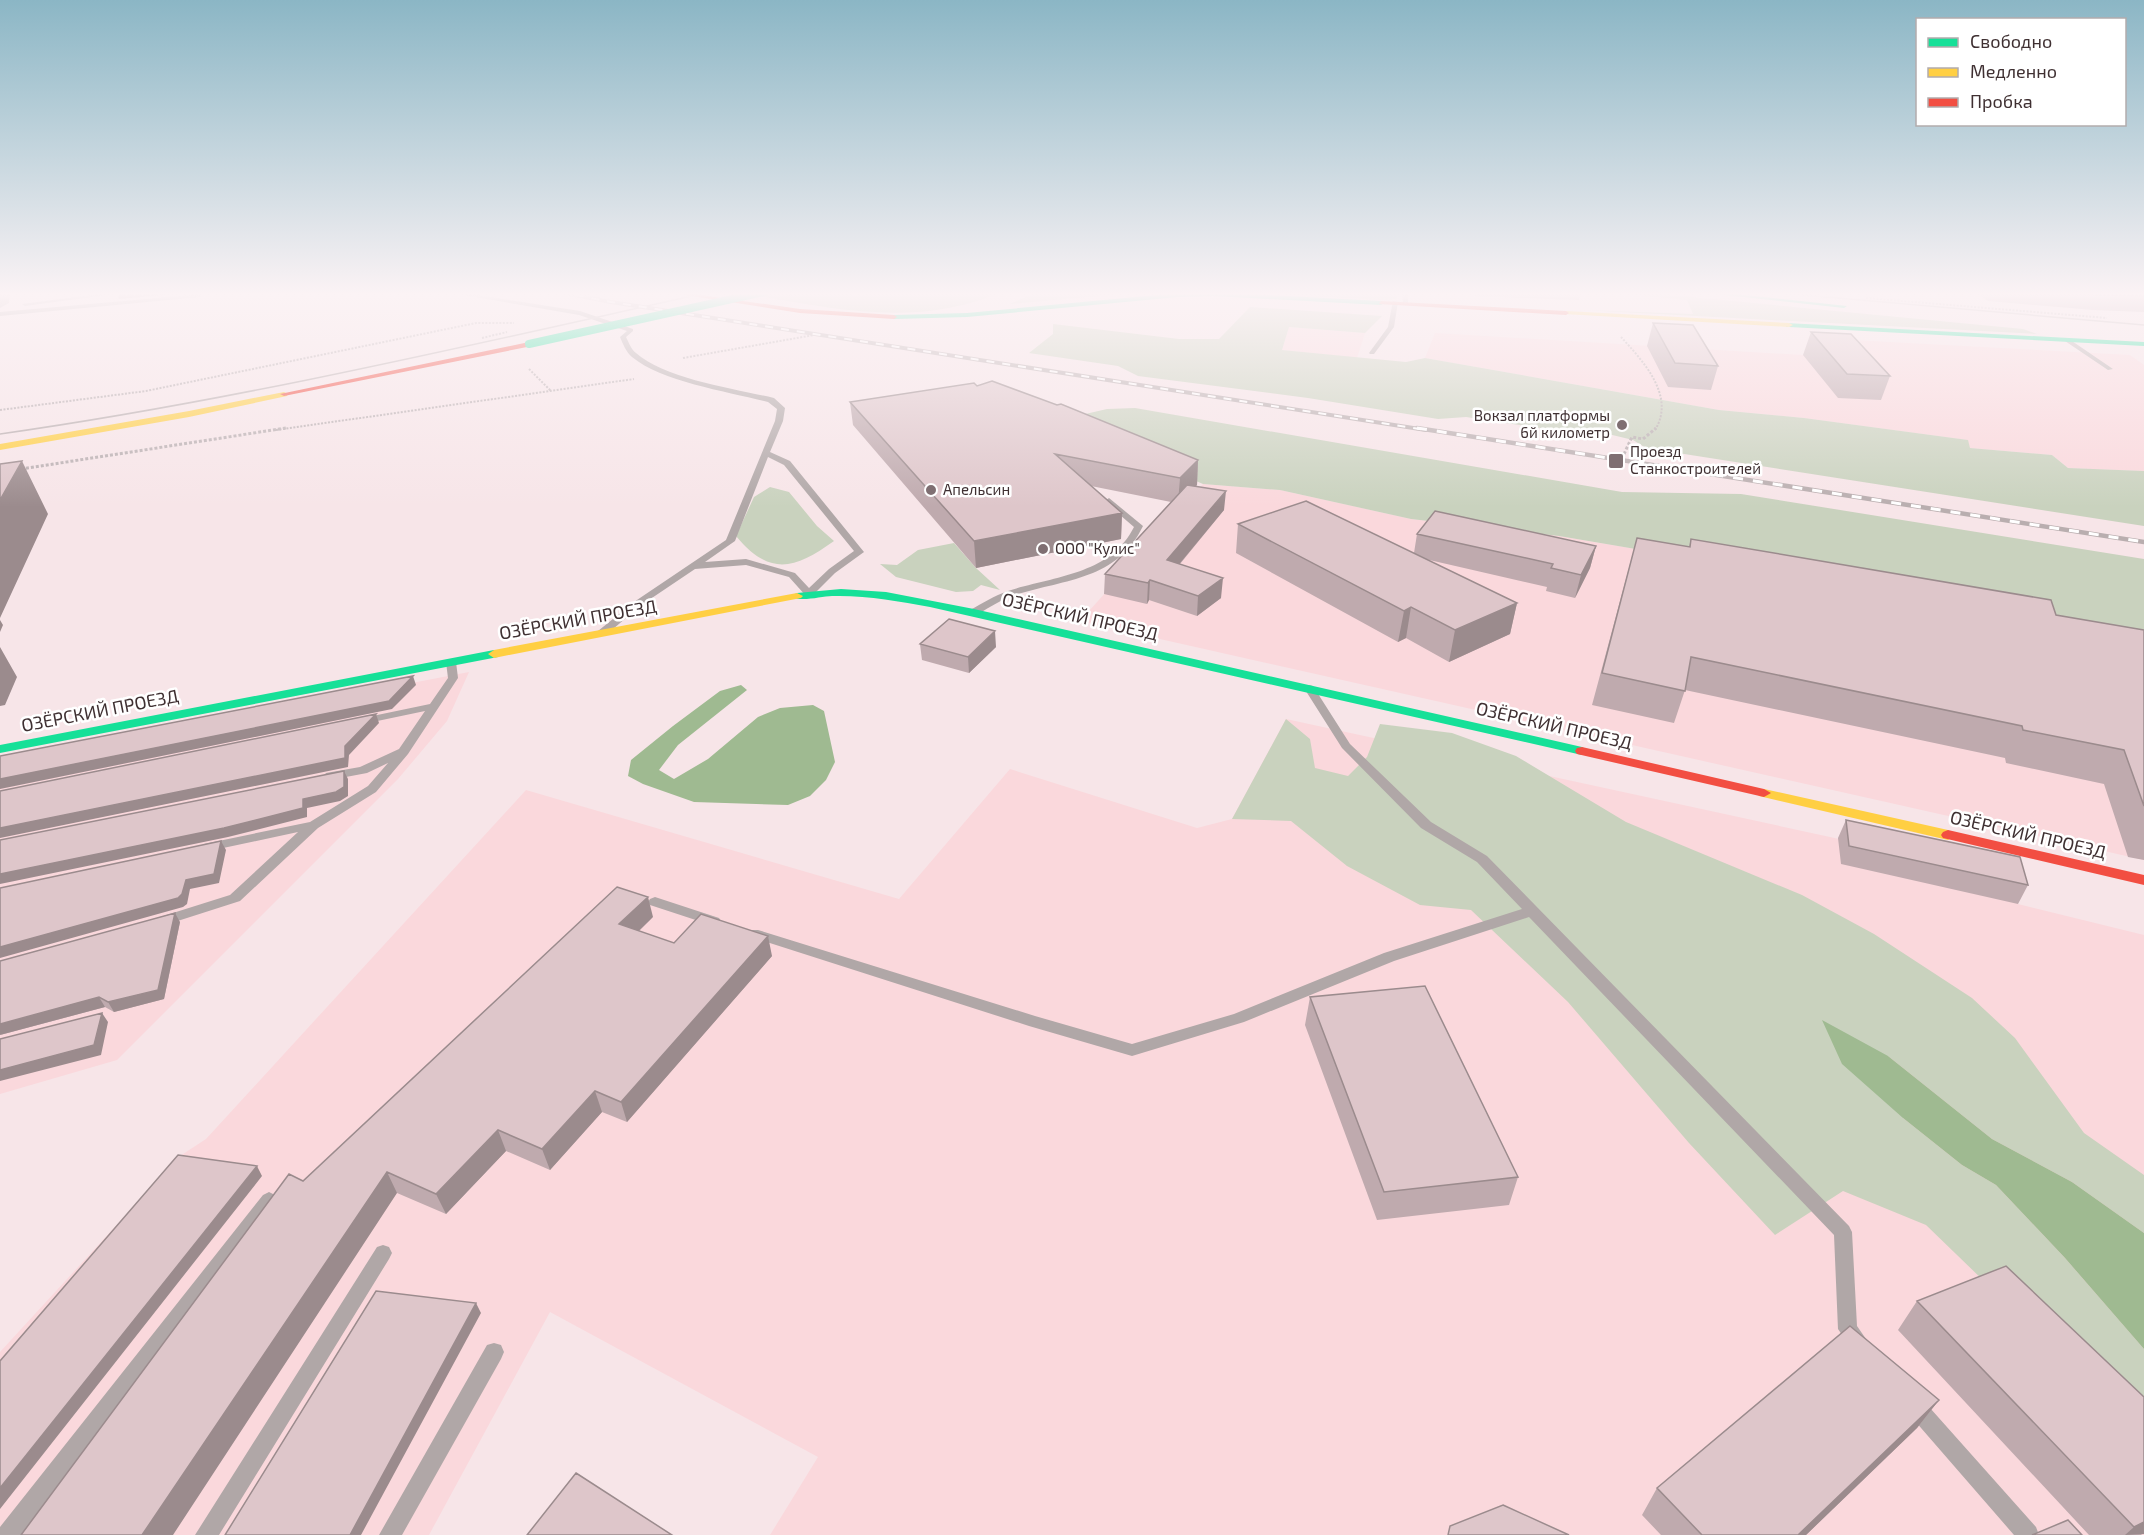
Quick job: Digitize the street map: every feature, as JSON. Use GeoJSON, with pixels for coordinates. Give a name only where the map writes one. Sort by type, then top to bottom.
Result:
{"type":"FeatureCollection","features":[{"type":"Feature","properties":{"kind":"main road"},"geometry":{"type":"LineString","coordinates":[[0,447],[189,414],[434,364]]}},
{"type":"Feature","properties":{"kind":"main road","name":"ОЗЁРСКИЙ ПРОЕЗД"},"geometry":{"type":"LineString","coordinates":[[0,749],[809,594],[874,592],[974,612],[2144,880]]}},
{"type":"Feature","properties":{"kind":"lane"},"geometry":{"type":"LineString","coordinates":[[601,634],[637,604],[730,541],[779,421],[781,408],[771,400],[675,375],[648,364]]}},
{"type":"Feature","properties":{"kind":"lane"},"geometry":{"type":"LineString","coordinates":[[2102,364],[2110,369]]}},
{"type":"Feature","properties":{"kind":"lane"},"geometry":{"type":"LineString","coordinates":[[692,567],[746,562],[792,575],[809,594],[832,571],[859,552],[787,463],[765,453]]}},
{"type":"Feature","properties":{"kind":"lane"},"geometry":{"type":"LineString","coordinates":[[974,612],[1009,594],[1076,576],[1109,561],[1134,541],[1139,526],[1109,501]]}},
{"type":"Feature","properties":{"kind":"lane"},"geometry":{"type":"LineString","coordinates":[[145,926],[235,898],[314,825],[372,789],[404,751],[453,678],[451,662]]}},
{"type":"Feature","properties":{"kind":"lane"},"geometry":{"type":"LineString","coordinates":[[1309,688],[1346,746],[1426,825],[1482,859],[1843,1232],[1848,1329],[1871,1356]]}},
{"type":"Feature","properties":{"kind":"lane"},"geometry":{"type":"LineString","coordinates":[[355,722],[435,706]]}},
{"type":"Feature","properties":{"kind":"lane"},"geometry":{"type":"LineString","coordinates":[[316,779],[363,770],[404,751]]}},
{"type":"Feature","properties":{"kind":"lane"},"geometry":{"type":"LineString","coordinates":[[197,849],[314,825]]}},
{"type":"Feature","properties":{"kind":"lane"},"geometry":{"type":"LineString","coordinates":[[655,902],[1034,1022],[1132,1050],[1239,1018],[1389,957],[1532,911]]}},
{"type":"Feature","properties":{"kind":"lane"},"geometry":{"type":"LineString","coordinates":[[8,1535],[269,1200]]}},
{"type":"Feature","properties":{"kind":"lane"},"geometry":{"type":"LineString","coordinates":[[206,1535],[382,1253]]}},
{"type":"Feature","properties":{"kind":"lane"},"geometry":{"type":"LineString","coordinates":[[390,1535],[494,1352]]}},
{"type":"Feature","properties":{"kind":"lane"},"geometry":{"type":"LineString","coordinates":[[1903,1392],[2028,1535]]}},
{"type":"Feature","properties":{"kind":"path"},"geometry":{"type":"LineString","coordinates":[[0,410],[146,391],[277,364]]}},
{"type":"Feature","properties":{"kind":"path"},"geometry":{"type":"LineString","coordinates":[[1624,454],[1632,437],[1643,439],[1657,429],[1663,414],[1661,392],[1645,364]]}},
{"type":"Feature","properties":{"kind":"path"},"geometry":{"type":"LineString","coordinates":[[526,367],[552,392]]}},
{"type":"Feature","properties":{"kind":"path"},"geometry":{"type":"LineString","coordinates":[[12,470],[642,377]]}},
{"type":"Feature","properties":{"kind":"shaded area"},"geometry":{"type":"Polygon","coordinates":[[[1102,364],[1457,364],[1719,410],[1804,418],[1968,440],[1970,448],[2052,455],[2068,468],[2144,471],[2144,526],[1646,448],[1633,440],[1600,432],[1567,432],[1466,417],[1438,419],[1308,398],[1138,376],[1118,366],[1102,364]]]}},
{"type":"Feature","properties":{"kind":"shaded area"},"geometry":{"type":"Polygon","coordinates":[[[1457,364],[2142,364],[2144,365],[2144,471],[2068,468],[2052,455],[1970,448],[1967,440],[1804,418],[1719,410],[1457,364]]]}},
{"type":"Feature","properties":{"kind":"shaded area"},"geometry":{"type":"Polygon","coordinates":[[[1135,408],[1622,492],[1741,494],[2144,559],[2144,635],[1559,536],[1411,519],[1280,490],[1203,484],[1070,427],[1081,415],[1107,409],[1135,408]]]}},
{"type":"Feature","properties":{"kind":"shaded area"},"geometry":{"type":"Polygon","coordinates":[[[1203,484],[1280,490],[1411,519],[1559,536],[2144,635],[2144,860],[1080,621],[1203,484]]]}},
{"type":"Feature","properties":{"kind":"shaded area"},"geometry":{"type":"Polygon","coordinates":[[[770,487],[789,492],[817,526],[834,541],[820,551],[795,563],[772,563],[748,549],[736,536],[754,497],[770,487]]]}},
{"type":"Feature","properties":{"kind":"shaded area"},"geometry":{"type":"Polygon","coordinates":[[[954,543],[1000,590],[981,585],[973,591],[956,592],[896,577],[880,564],[897,565],[918,550],[954,543]]]}},
{"type":"Feature","properties":{"kind":"shaded area"},"geometry":{"type":"Polygon","coordinates":[[[469,672],[447,721],[398,779],[117,1060],[0,1094],[0,762],[469,672]]]}},
{"type":"Feature","properties":{"kind":"shaded area"},"geometry":{"type":"Polygon","coordinates":[[[741,685],[747,690],[678,745],[659,770],[674,779],[708,759],[758,717],[780,708],[813,705],[824,711],[835,762],[826,780],[810,796],[788,805],[694,802],[643,784],[628,776],[631,760],[673,726],[720,691],[741,685]]]}},
{"type":"Feature","properties":{"kind":"shaded area"},"geometry":{"type":"Polygon","coordinates":[[[1286,719],[2010,876],[2018,904],[2144,935],[2144,1535],[770,1535],[818,1457],[550,1312],[429,1535],[0,1535],[0,1352],[180,1156],[206,1139],[526,790],[899,899],[1010,769],[1197,828],[1232,819],[1286,719]]]}},
{"type":"Feature","properties":{"kind":"shaded area"},"geometry":{"type":"Polygon","coordinates":[[[1286,719],[1310,739],[1315,768],[1348,776],[1367,757],[1380,724],[1452,733],[1516,756],[1626,822],[1802,895],[1874,934],[1972,998],[2015,1038],[2084,1133],[2144,1175],[2144,1233],[2072,1182],[1992,1139],[1888,1056],[1903,1118],[1962,1165],[1996,1185],[2065,1258],[2144,1349],[2144,1428],[2049,1344],[1926,1225],[1843,1191],[1775,1235],[1689,1143],[1568,1002],[1471,910],[1420,905],[1347,866],[1291,821],[1232,819],[1286,719]]]}},
{"type":"Feature","properties":{"kind":"shaded area"},"geometry":{"type":"Polygon","coordinates":[[[1822,1020],[1888,1056],[1992,1139],[2072,1182],[2144,1233],[2144,1349],[2065,1258],[1996,1185],[1962,1165],[1903,1118],[1842,1064],[1822,1020]]]}},
{"type":"Feature","properties":{"kind":"building"},"geometry":{"type":"Polygon","coordinates":[[[1684,364],[1717,364],[1718,366],[1684,364]]]}},
{"type":"Feature","properties":{"kind":"building"},"geometry":{"type":"Polygon","coordinates":[[[1838,364],[1879,364],[1890,376],[1847,374],[1838,364]]]}},
{"type":"Feature","properties":{"kind":"building"},"geometry":{"type":"Polygon","coordinates":[[[992,381],[1057,405],[1061,404],[1198,460],[1180,478],[1055,454],[1122,513],[974,541],[850,402],[974,383],[977,386],[992,381]]]}},
{"type":"Feature","properties":{"kind":"building"},"geometry":{"type":"Polygon","coordinates":[[[22,461],[0,500],[0,464],[22,461]]]}},
{"type":"Feature","properties":{"kind":"building"},"geometry":{"type":"Polygon","coordinates":[[[1187,485],[1226,491],[1167,560],[1223,578],[1198,596],[1150,580],[1148,583],[1105,574],[1187,485]]]}},
{"type":"Feature","properties":{"kind":"building"},"geometry":{"type":"Polygon","coordinates":[[[1306,501],[1517,603],[1455,630],[1411,607],[1404,611],[1238,524],[1306,501]]]}},
{"type":"Feature","properties":{"kind":"building"},"geometry":{"type":"Polygon","coordinates":[[[1435,511],[1596,546],[1581,575],[1551,568],[1553,564],[1417,534],[1435,511]]]}},
{"type":"Feature","properties":{"kind":"building"},"geometry":{"type":"Polygon","coordinates":[[[1637,538],[1690,547],[1691,539],[2051,600],[2056,615],[2144,630],[2144,806],[2124,750],[2023,730],[2022,726],[1691,657],[1685,691],[1602,673],[1637,538]]]}},
{"type":"Feature","properties":{"kind":"building"},"geometry":{"type":"Polygon","coordinates":[[[949,619],[995,631],[968,657],[920,644],[949,619]]]}},
{"type":"Feature","properties":{"kind":"building"},"geometry":{"type":"Polygon","coordinates":[[[413,676],[389,701],[0,779],[0,756],[413,676]]]}},
{"type":"Feature","properties":{"kind":"building"},"geometry":{"type":"Polygon","coordinates":[[[376,714],[345,746],[345,758],[0,828],[0,791],[376,714]]]}},
{"type":"Feature","properties":{"kind":"building"},"geometry":{"type":"Polygon","coordinates":[[[344,771],[344,787],[336,792],[303,799],[303,808],[224,828],[0,874],[0,840],[344,771]]]}},
{"type":"Feature","properties":{"kind":"building"},"geometry":{"type":"Polygon","coordinates":[[[1846,820],[2020,857],[2028,885],[1849,846],[1846,820]]]}},
{"type":"Feature","properties":{"kind":"building"},"geometry":{"type":"Polygon","coordinates":[[[221,841],[214,874],[186,880],[182,894],[178,898],[0,947],[0,888],[221,841]]]}},
{"type":"Feature","properties":{"kind":"building"},"geometry":{"type":"Polygon","coordinates":[[[617,887],[648,897],[619,924],[674,943],[701,914],[768,936],[621,1102],[595,1091],[542,1149],[498,1130],[436,1194],[387,1172],[142,1535],[21,1535],[289,1174],[303,1181],[617,887]]]}},
{"type":"Feature","properties":{"kind":"building"},"geometry":{"type":"Polygon","coordinates":[[[175,913],[158,990],[108,1002],[99,997],[0,1024],[0,961],[175,913]]]}},
{"type":"Feature","properties":{"kind":"building"},"geometry":{"type":"Polygon","coordinates":[[[1425,986],[1518,1177],[1384,1192],[1310,997],[1425,986]]]}},
{"type":"Feature","properties":{"kind":"building"},"geometry":{"type":"Polygon","coordinates":[[[102,1013],[94,1045],[0,1070],[0,1039],[102,1013]]]}},
{"type":"Feature","properties":{"kind":"building"},"geometry":{"type":"Polygon","coordinates":[[[178,1155],[257,1166],[0,1488],[0,1361],[178,1155]]]}},
{"type":"Feature","properties":{"kind":"building"},"geometry":{"type":"Polygon","coordinates":[[[2006,1266],[2144,1397],[2144,1522],[2134,1527],[1917,1301],[2006,1266]]]}},
{"type":"Feature","properties":{"kind":"building"},"geometry":{"type":"Polygon","coordinates":[[[376,1291],[476,1303],[350,1535],[225,1535],[376,1291]]]}},
{"type":"Feature","properties":{"kind":"building"},"geometry":{"type":"Polygon","coordinates":[[[1850,1326],[1939,1400],[1798,1535],[1702,1535],[1657,1488],[1850,1326]]]}},
{"type":"Feature","properties":{"kind":"building"},"geometry":{"type":"Polygon","coordinates":[[[576,1473],[672,1535],[527,1535],[576,1473]]]}},
{"type":"Feature","properties":{"kind":"building"},"geometry":{"type":"Polygon","coordinates":[[[1503,1505],[1569,1535],[1448,1535],[1450,1526],[1503,1505]]]}},
{"type":"Feature","properties":{"kind":"building"},"geometry":{"type":"Polygon","coordinates":[[[2068,1520],[2082,1535],[2032,1535],[2068,1520]]]}},
{"type":"Feature","properties":{"kind":"tram line"},"geometry":{"type":"LineString","coordinates":[[0,434],[179,405],[385,364]]}},
{"type":"Feature","properties":{"kind":"railway"},"geometry":{"type":"LineString","coordinates":[[1003,364],[1426,430]]}},
{"type":"Feature","properties":{"kind":"railway"},"geometry":{"type":"LineString","coordinates":[[1417,428],[2144,542]]}},
{"type":"Feature","properties":{"kind":"traffic: fast"},"geometry":{"type":"LineString","coordinates":[[797,596],[841,592],[864,593],[930,603],[1582,751]]}},
{"type":"Feature","properties":{"kind":"traffic: fast"},"geometry":{"type":"LineString","coordinates":[[0,749],[494,654]]}},
{"type":"Feature","properties":{"kind":"traffic: slow"},"geometry":{"type":"LineString","coordinates":[[0,447],[189,414],[284,394]]}},
{"type":"Feature","properties":{"kind":"traffic: slow"},"geometry":{"type":"LineString","coordinates":[[494,654],[797,596]]}},
{"type":"Feature","properties":{"kind":"traffic: slow"},"geometry":{"type":"LineString","coordinates":[[1764,793],[1948,835]]}},
{"type":"Feature","properties":{"kind":"traffic: jam"},"geometry":{"type":"LineString","coordinates":[[284,394],[433,364]]}},
{"type":"Feature","properties":{"kind":"traffic: jam"},"geometry":{"type":"LineString","coordinates":[[1582,751],[1764,793]]}},
{"type":"Feature","properties":{"kind":"traffic: jam"},"geometry":{"type":"LineString","coordinates":[[1948,835],[2144,880]]}},
{"type":"Feature","properties":{"kind":"place","name":"Вокзал платформы 6й километр"},"geometry":{"type":"Point","coordinates":[1622,425]}},
{"type":"Feature","properties":{"kind":"place","name":"Проезд Станкостроителей"},"geometry":{"type":"Point","coordinates":[1616,461]}},
{"type":"Feature","properties":{"kind":"place","name":"Апельсин"},"geometry":{"type":"Point","coordinates":[931,490]}},
{"type":"Feature","properties":{"kind":"place","name":"ООО \"Кулис\""},"geometry":{"type":"Point","coordinates":[1043,549]}}]}
